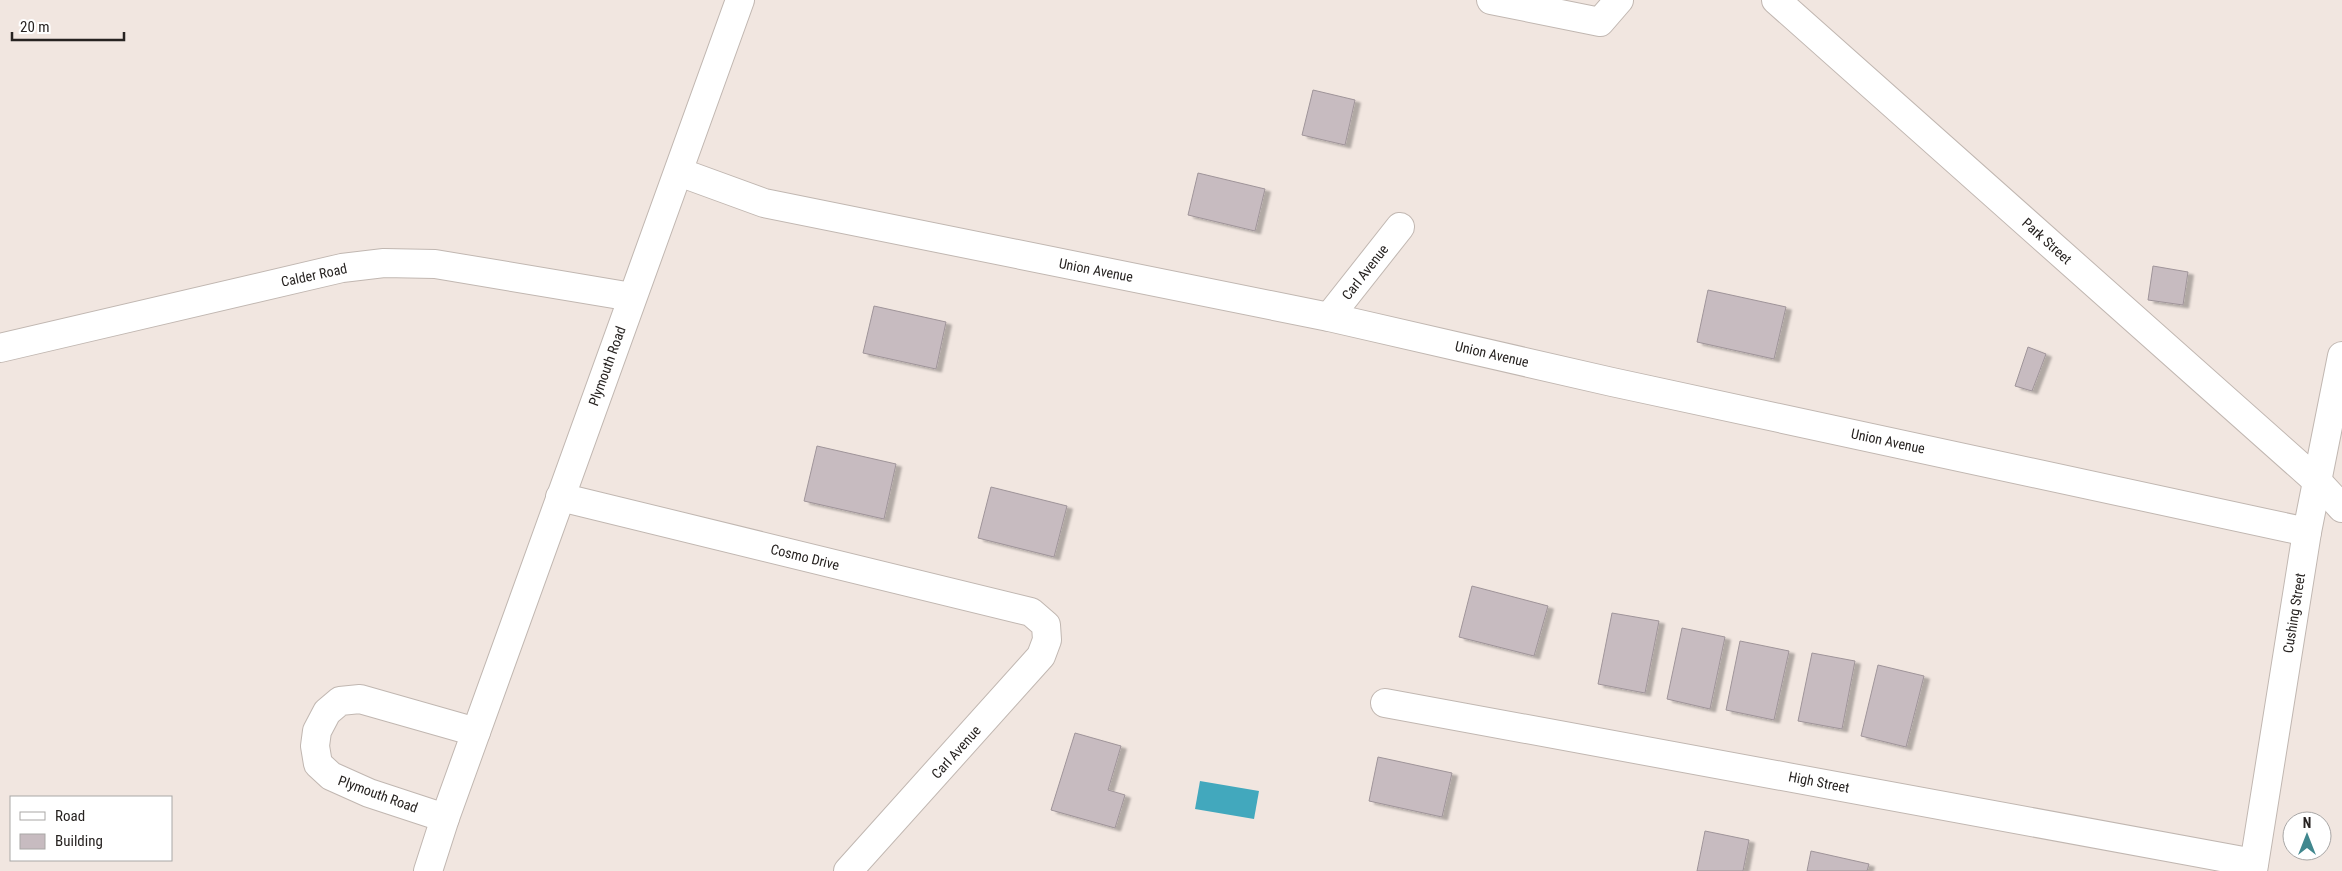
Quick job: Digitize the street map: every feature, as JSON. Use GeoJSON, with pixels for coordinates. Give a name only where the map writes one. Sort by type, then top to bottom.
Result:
{"type":"FeatureCollection","features":[{"type":"Feature","properties":{"kind":"street","name":"Plymouth Road"},"geometry":{"type":"LineString","coordinates":[[428,871],[445,818],[740,0]]}},
{"type":"Feature","properties":{"kind":"street"},"geometry":{"type":"LineString","coordinates":[[1491,0],[1600,22],[1619,0]]}},
{"type":"Feature","properties":{"kind":"street","name":"Park Street"},"geometry":{"type":"LineString","coordinates":[[1776,0],[2318,482],[2342,508]]}},
{"type":"Feature","properties":{"kind":"street","name":"Union Avenue"},"geometry":{"type":"LineString","coordinates":[[679,172],[764,203],[1329,317],[1621,384],[2307,532]]}},
{"type":"Feature","properties":{"kind":"street","name":"Carl Avenue"},"geometry":{"type":"LineString","coordinates":[[1329,317],[1400,227]]}},
{"type":"Feature","properties":{"kind":"street","name":"Calder Road"},"geometry":{"type":"LineString","coordinates":[[0,348],[342,268],[384,263],[435,264],[632,297]]}},
{"type":"Feature","properties":{"kind":"street","name":"Cushing Street"},"geometry":{"type":"LineString","coordinates":[[2253,867],[2307,532],[2342,356]]}},
{"type":"Feature","properties":{"kind":"street","name":"Cosmo Drive"},"geometry":{"type":"LineString","coordinates":[[560,497],[1031,612],[1046,625]]}},
{"type":"Feature","properties":{"kind":"street","name":"Carl Avenue"},"geometry":{"type":"LineString","coordinates":[[848,871],[1041,656],[1047,640],[1046,625]]}},
{"type":"Feature","properties":{"kind":"street","name":"Plymouth Road"},"geometry":{"type":"LineString","coordinates":[[445,818],[369,793],[331,776],[318,764],[315,746],[317,731],[327,712],[340,701],[360,700],[476,732]]}},
{"type":"Feature","properties":{"kind":"street","name":"High Street"},"geometry":{"type":"LineString","coordinates":[[1385,703],[2253,867]]}},
{"type":"Feature","properties":{"kind":"water"},"geometry":{"type":"Polygon","coordinates":[[[1200,781],[1259,791],[1254,819],[1195,809],[1200,781]]]}},
{"type":"Feature","properties":{"kind":"building"},"geometry":{"type":"Polygon","coordinates":[[[1313,90],[1355,100],[1345,145],[1302,135],[1313,90]]]}},
{"type":"Feature","properties":{"kind":"building"},"geometry":{"type":"Polygon","coordinates":[[[1198,173],[1265,189],[1255,231],[1188,215],[1198,173]]]}},
{"type":"Feature","properties":{"kind":"building"},"geometry":{"type":"Polygon","coordinates":[[[2153,266],[2188,272],[2183,305],[2148,300],[2153,266]]]}},
{"type":"Feature","properties":{"kind":"building"},"geometry":{"type":"Polygon","coordinates":[[[1708,290],[1786,307],[1774,359],[1697,342],[1708,290]]]}},
{"type":"Feature","properties":{"kind":"building"},"geometry":{"type":"Polygon","coordinates":[[[874,306],[946,322],[936,369],[863,353],[874,306]]]}},
{"type":"Feature","properties":{"kind":"building"},"geometry":{"type":"Polygon","coordinates":[[[2028,347],[2046,354],[2032,391],[2015,386],[2028,347]]]}},
{"type":"Feature","properties":{"kind":"building"},"geometry":{"type":"Polygon","coordinates":[[[817,446],[896,464],[884,519],[804,501],[817,446]]]}},
{"type":"Feature","properties":{"kind":"building"},"geometry":{"type":"Polygon","coordinates":[[[991,487],[1067,506],[1054,557],[978,538],[991,487]]]}},
{"type":"Feature","properties":{"kind":"building"},"geometry":{"type":"Polygon","coordinates":[[[1472,586],[1548,606],[1534,656],[1459,637],[1472,586]]]}},
{"type":"Feature","properties":{"kind":"building"},"geometry":{"type":"Polygon","coordinates":[[[1612,613],[1659,621],[1645,693],[1598,684],[1612,613]]]}},
{"type":"Feature","properties":{"kind":"building"},"geometry":{"type":"Polygon","coordinates":[[[1682,628],[1725,637],[1710,709],[1667,699],[1682,628]]]}},
{"type":"Feature","properties":{"kind":"building"},"geometry":{"type":"Polygon","coordinates":[[[1740,641],[1789,651],[1774,720],[1726,710],[1740,641]]]}},
{"type":"Feature","properties":{"kind":"building"},"geometry":{"type":"Polygon","coordinates":[[[1812,653],[1855,661],[1842,729],[1798,721],[1812,653]]]}},
{"type":"Feature","properties":{"kind":"building"},"geometry":{"type":"Polygon","coordinates":[[[1878,665],[1924,676],[1906,747],[1861,736],[1878,665]]]}},
{"type":"Feature","properties":{"kind":"building"},"geometry":{"type":"Polygon","coordinates":[[[1075,733],[1121,746],[1108,790],[1125,795],[1115,828],[1051,810],[1075,733]]]}},
{"type":"Feature","properties":{"kind":"building"},"geometry":{"type":"Polygon","coordinates":[[[1378,757],[1452,773],[1442,817],[1369,801],[1378,757]]]}},
{"type":"Feature","properties":{"kind":"building"},"geometry":{"type":"Polygon","coordinates":[[[1705,831],[1749,840],[1743,871],[1697,871],[1705,831]]]}},
{"type":"Feature","properties":{"kind":"building"},"geometry":{"type":"Polygon","coordinates":[[[1811,851],[1869,864],[1867,871],[1807,871],[1811,851]]]}}]}
